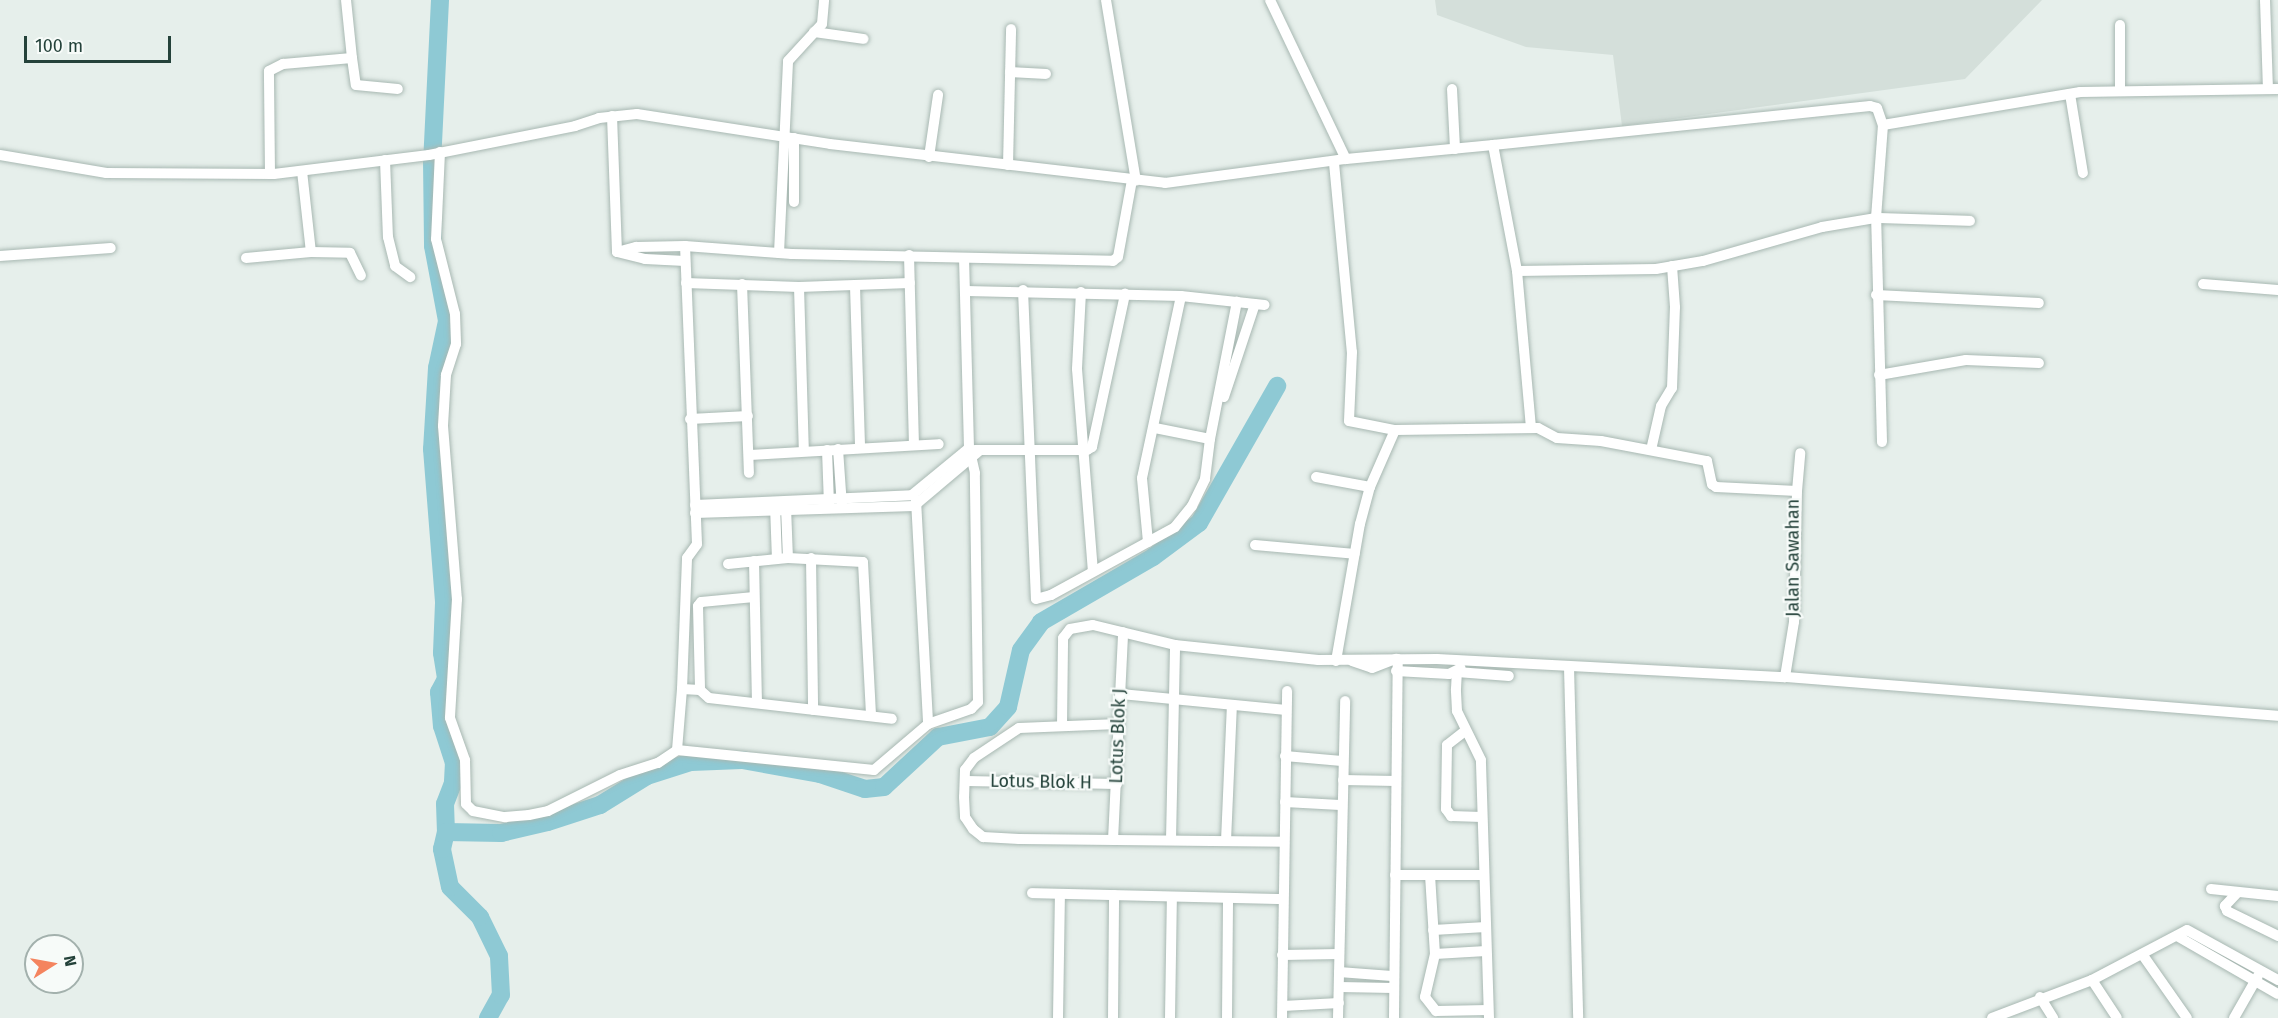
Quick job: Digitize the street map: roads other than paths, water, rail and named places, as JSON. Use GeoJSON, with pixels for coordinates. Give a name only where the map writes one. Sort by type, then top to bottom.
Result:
{"type":"FeatureCollection","features":[{"type":"Feature","properties":{"kind":"street"},"geometry":{"type":"LineString","coordinates":[[346,0],[356,85],[398,89]]}},
{"type":"Feature","properties":{"kind":"street"},"geometry":{"type":"LineString","coordinates":[[794,202],[788,61],[824,18],[824,0]]}},
{"type":"Feature","properties":{"kind":"street"},"geometry":{"type":"LineString","coordinates":[[617,252],[636,247],[685,246],[779,253],[1115,260],[1134,180],[1106,0]]}},
{"type":"Feature","properties":{"kind":"street"},"geometry":{"type":"LineString","coordinates":[[1270,0],[1346,159]]}},
{"type":"Feature","properties":{"kind":"street"},"geometry":{"type":"LineString","coordinates":[[1883,125],[2070,93],[2273,89],[2265,0]]}},
{"type":"Feature","properties":{"kind":"street"},"geometry":{"type":"LineString","coordinates":[[2120,25],[2120,91]]}},
{"type":"Feature","properties":{"kind":"street"},"geometry":{"type":"LineString","coordinates":[[1008,165],[1011,29]]}},
{"type":"Feature","properties":{"kind":"street"},"geometry":{"type":"LineString","coordinates":[[814,32],[864,39]]}},
{"type":"Feature","properties":{"kind":"street"},"geometry":{"type":"LineString","coordinates":[[270,174],[269,71],[283,64],[352,58]]}},
{"type":"Feature","properties":{"kind":"street"},"geometry":{"type":"LineString","coordinates":[[1010,72],[1046,74]]}},
{"type":"Feature","properties":{"kind":"street"},"geometry":{"type":"LineString","coordinates":[[1452,89],[1455,149]]}},
{"type":"Feature","properties":{"kind":"street"},"geometry":{"type":"LineString","coordinates":[[2070,93],[2083,173]]}},
{"type":"Feature","properties":{"kind":"street"},"geometry":{"type":"LineString","coordinates":[[929,157],[938,95]]}},
{"type":"Feature","properties":{"kind":"street"},"geometry":{"type":"LineString","coordinates":[[0,155],[106,173],[270,174],[434,153],[575,126],[612,116],[637,114],[929,157],[1165,183],[1334,163],[1346,159],[1870,106],[1877,108],[1883,125],[1876,218],[1876,295],[1882,442]]}},
{"type":"Feature","properties":{"kind":"street"},"geometry":{"type":"LineString","coordinates":[[612,116],[617,252]]}},
{"type":"Feature","properties":{"kind":"street"},"geometry":{"type":"LineString","coordinates":[[779,253],[790,137]]}},
{"type":"Feature","properties":{"kind":"street"},"geometry":{"type":"LineString","coordinates":[[1493,145],[1517,271],[1539,429]]}},
{"type":"Feature","properties":{"kind":"street"},"geometry":{"type":"LineString","coordinates":[[434,153],[436,238],[455,314],[456,344],[446,375],[443,426],[457,599],[450,718],[463,753],[466,804],[473,811],[505,817],[548,811],[621,775],[658,764],[677,750],[874,770],[928,724],[971,709],[981,693],[964,258]]}},
{"type":"Feature","properties":{"kind":"street"},"geometry":{"type":"LineString","coordinates":[[385,160],[388,237],[395,266],[410,277]]}},
{"type":"Feature","properties":{"kind":"street","name":"Jalan Sawahan"},"geometry":{"type":"LineString","coordinates":[[1334,163],[1352,352],[1346,417],[1349,421],[1395,430],[1539,429],[1557,438],[1651,450],[1707,461],[1712,484],[1716,487],[1797,491],[1794,622],[1785,677]]}},
{"type":"Feature","properties":{"kind":"street"},"geometry":{"type":"LineString","coordinates":[[302,171],[310,252]]}},
{"type":"Feature","properties":{"kind":"street"},"geometry":{"type":"LineString","coordinates":[[1517,271],[1672,266],[1822,227],[1876,218],[1970,221]]}},
{"type":"Feature","properties":{"kind":"street"},"geometry":{"type":"LineString","coordinates":[[677,750],[682,689],[682,618],[687,558],[697,544],[690,419],[685,246]]}},
{"type":"Feature","properties":{"kind":"street"},"geometry":{"type":"LineString","coordinates":[[0,256],[111,248]]}},
{"type":"Feature","properties":{"kind":"street"},"geometry":{"type":"LineString","coordinates":[[246,258],[310,252],[350,253],[361,276]]}},
{"type":"Feature","properties":{"kind":"street"},"geometry":{"type":"LineString","coordinates":[[617,252],[645,259],[685,261]]}},
{"type":"Feature","properties":{"kind":"street"},"geometry":{"type":"LineString","coordinates":[[909,255],[914,445]]}},
{"type":"Feature","properties":{"kind":"street"},"geometry":{"type":"LineString","coordinates":[[1651,450],[1666,398],[1675,307],[1672,266]]}},
{"type":"Feature","properties":{"kind":"street"},"geometry":{"type":"LineString","coordinates":[[686,283],[799,286],[910,283]]}},
{"type":"Feature","properties":{"kind":"street"},"geometry":{"type":"LineString","coordinates":[[742,284],[749,473]]}},
{"type":"Feature","properties":{"kind":"street"},"geometry":{"type":"LineString","coordinates":[[2203,284],[2278,290]]}},
{"type":"Feature","properties":{"kind":"street"},"geometry":{"type":"LineString","coordinates":[[799,286],[804,451]]}},
{"type":"Feature","properties":{"kind":"street"},"geometry":{"type":"LineString","coordinates":[[855,286],[860,447]]}},
{"type":"Feature","properties":{"kind":"street"},"geometry":{"type":"LineString","coordinates":[[966,291],[1023,290],[1181,296],[1260,304],[1225,396],[1217,406]]}},
{"type":"Feature","properties":{"kind":"street"},"geometry":{"type":"LineString","coordinates":[[1023,290],[1036,599],[1093,572],[1175,527],[1192,506],[1205,479],[1210,439],[1237,302]]}},
{"type":"Feature","properties":{"kind":"street"},"geometry":{"type":"LineString","coordinates":[[1081,292],[1077,369],[1093,572]]}},
{"type":"Feature","properties":{"kind":"street"},"geometry":{"type":"LineString","coordinates":[[695,509],[829,506],[916,499],[973,452],[1084,450],[1096,441],[1125,294]]}},
{"type":"Feature","properties":{"kind":"street"},"geometry":{"type":"LineString","coordinates":[[1876,295],[2038,303]]}},
{"type":"Feature","properties":{"kind":"street"},"geometry":{"type":"LineString","coordinates":[[1149,542],[1142,478],[1155,428],[1181,296]]}},
{"type":"Feature","properties":{"kind":"street"},"geometry":{"type":"LineString","coordinates":[[1879,375],[1966,360],[2039,363]]}},
{"type":"Feature","properties":{"kind":"street"},"geometry":{"type":"LineString","coordinates":[[690,419],[748,416]]}},
{"type":"Feature","properties":{"kind":"street"},"geometry":{"type":"LineString","coordinates":[[1155,428],[1210,439]]}},
{"type":"Feature","properties":{"kind":"street"},"geometry":{"type":"LineString","coordinates":[[1336,661],[1355,554],[1373,481],[1395,430]]}},
{"type":"Feature","properties":{"kind":"street"},"geometry":{"type":"LineString","coordinates":[[750,455],[939,444]]}},
{"type":"Feature","properties":{"kind":"street"},"geometry":{"type":"LineString","coordinates":[[833,450],[842,505]]}},
{"type":"Feature","properties":{"kind":"street"},"geometry":{"type":"LineString","coordinates":[[829,506],[833,450]]}},
{"type":"Feature","properties":{"kind":"street"},"geometry":{"type":"LineString","coordinates":[[1797,491],[1800,453]]}},
{"type":"Feature","properties":{"kind":"street"},"geometry":{"type":"LineString","coordinates":[[1316,477],[1373,481]]}},
{"type":"Feature","properties":{"kind":"street"},"geometry":{"type":"LineString","coordinates":[[916,499],[928,724]]}},
{"type":"Feature","properties":{"kind":"street"},"geometry":{"type":"LineString","coordinates":[[780,507],[783,558]]}},
{"type":"Feature","properties":{"kind":"street"},"geometry":{"type":"LineString","coordinates":[[1255,545],[1355,554]]}},
{"type":"Feature","properties":{"kind":"street"},"geometry":{"type":"LineString","coordinates":[[728,564],[783,558],[863,562],[871,716]]}},
{"type":"Feature","properties":{"kind":"street"},"geometry":{"type":"LineString","coordinates":[[811,558],[813,710]]}},
{"type":"Feature","properties":{"kind":"street"},"geometry":{"type":"LineString","coordinates":[[754,561],[757,702]]}},
{"type":"Feature","properties":{"kind":"street"},"geometry":{"type":"LineString","coordinates":[[700,690],[698,606],[701,602],[754,597]]}},
{"type":"Feature","properties":{"kind":"street"},"geometry":{"type":"LineString","coordinates":[[1062,726],[1063,638],[1070,629],[1086,626],[1123,632],[1175,645],[1336,661],[1350,660],[1372,668],[1397,659],[1785,677],[2278,716]]}},
{"type":"Feature","properties":{"kind":"street","name":"Lotus Blok J"},"geometry":{"type":"LineString","coordinates":[[1113,840],[1123,632]]}},
{"type":"Feature","properties":{"kind":"street"},"geometry":{"type":"LineString","coordinates":[[1171,840],[1175,645]]}},
{"type":"Feature","properties":{"kind":"street"},"geometry":{"type":"LineString","coordinates":[[1394,1018],[1392,976],[1397,659]]}},
{"type":"Feature","properties":{"kind":"street"},"geometry":{"type":"LineString","coordinates":[[1430,875],[1435,954],[1425,984],[1428,1004],[1436,1011],[1488,1014],[1481,760],[1457,711],[1457,672],[1467,661]]}},
{"type":"Feature","properties":{"kind":"street"},"geometry":{"type":"LineString","coordinates":[[1569,667],[1578,1018]]}},
{"type":"Feature","properties":{"kind":"street"},"geometry":{"type":"LineString","coordinates":[[1396,671],[1509,676]]}},
{"type":"Feature","properties":{"kind":"street"},"geometry":{"type":"LineString","coordinates":[[682,689],[700,690],[709,698],[892,719]]}},
{"type":"Feature","properties":{"kind":"street"},"geometry":{"type":"LineString","coordinates":[[1282,1018],[1287,691]]}},
{"type":"Feature","properties":{"kind":"street"},"geometry":{"type":"LineString","coordinates":[[1121,694],[1286,710]]}},
{"type":"Feature","properties":{"kind":"street"},"geometry":{"type":"LineString","coordinates":[[1338,1018],[1340,806],[1345,701]]}},
{"type":"Feature","properties":{"kind":"street"},"geometry":{"type":"LineString","coordinates":[[1226,841],[1232,705]]}},
{"type":"Feature","properties":{"kind":"street"},"geometry":{"type":"LineString","coordinates":[[1118,724],[1020,728],[974,758],[965,770],[965,817],[983,837],[1284,842]]}},
{"type":"Feature","properties":{"kind":"street"},"geometry":{"type":"LineString","coordinates":[[1465,731],[1448,745],[1446,810],[1451,816],[1482,817]]}},
{"type":"Feature","properties":{"kind":"street"},"geometry":{"type":"LineString","coordinates":[[1285,756],[1342,761]]}},
{"type":"Feature","properties":{"kind":"street"},"geometry":{"type":"LineString","coordinates":[[1343,780],[1396,781]]}},
{"type":"Feature","properties":{"kind":"street","name":"Lotus Blok H"},"geometry":{"type":"LineString","coordinates":[[966,781],[1117,784]]}},
{"type":"Feature","properties":{"kind":"street"},"geometry":{"type":"LineString","coordinates":[[1286,802],[1340,806]]}},
{"type":"Feature","properties":{"kind":"street"},"geometry":{"type":"LineString","coordinates":[[1395,875],[1484,875]]}},
{"type":"Feature","properties":{"kind":"street"},"geometry":{"type":"LineString","coordinates":[[2211,890],[2278,896]]}},
{"type":"Feature","properties":{"kind":"street"},"geometry":{"type":"LineString","coordinates":[[1032,893],[1060,897],[1114,895],[1283,899]]}},
{"type":"Feature","properties":{"kind":"street"},"geometry":{"type":"LineString","coordinates":[[2237,893],[2225,906],[2226,911],[2278,936]]}},
{"type":"Feature","properties":{"kind":"street"},"geometry":{"type":"LineString","coordinates":[[1113,1018],[1114,895]]}},
{"type":"Feature","properties":{"kind":"street"},"geometry":{"type":"LineString","coordinates":[[1058,1018],[1060,897]]}},
{"type":"Feature","properties":{"kind":"street"},"geometry":{"type":"LineString","coordinates":[[1170,1018],[1172,897]]}},
{"type":"Feature","properties":{"kind":"street"},"geometry":{"type":"LineString","coordinates":[[1227,1018],[1228,898]]}},
{"type":"Feature","properties":{"kind":"street"},"geometry":{"type":"LineString","coordinates":[[1433,930],[1486,927]]}},
{"type":"Feature","properties":{"kind":"street"},"geometry":{"type":"LineString","coordinates":[[1992,1018],[2040,997],[2092,980],[2187,930],[2278,980]]}},
{"type":"Feature","properties":{"kind":"street"},"geometry":{"type":"LineString","coordinates":[[2177,936],[2278,994]]}},
{"type":"Feature","properties":{"kind":"street"},"geometry":{"type":"LineString","coordinates":[[1435,954],[1486,951]]}},
{"type":"Feature","properties":{"kind":"street"},"geometry":{"type":"LineString","coordinates":[[1282,955],[1339,954]]}},
{"type":"Feature","properties":{"kind":"street"},"geometry":{"type":"LineString","coordinates":[[2142,954],[2187,1018]]}},
{"type":"Feature","properties":{"kind":"street"},"geometry":{"type":"LineString","coordinates":[[2234,1018],[2261,970]]}},
{"type":"Feature","properties":{"kind":"street"},"geometry":{"type":"LineString","coordinates":[[1339,972],[1392,976]]}},
{"type":"Feature","properties":{"kind":"street"},"geometry":{"type":"LineString","coordinates":[[2092,980],[2117,1018]]}},
{"type":"Feature","properties":{"kind":"street"},"geometry":{"type":"LineString","coordinates":[[1339,987],[1393,988]]}},
{"type":"Feature","properties":{"kind":"street"},"geometry":{"type":"LineString","coordinates":[[2040,997],[2053,1018]]}},
{"type":"Feature","properties":{"kind":"street"},"geometry":{"type":"LineString","coordinates":[[1283,1006],[1339,1003]]}},
{"type":"Feature","properties":{"kind":"waterway"},"geometry":{"type":"LineString","coordinates":[[440,0],[432,161],[433,246],[447,321],[437,368],[432,449],[444,603],[442,653],[446,679],[439,692],[442,726],[454,762],[453,783],[445,804],[446,832]]}},
{"type":"Feature","properties":{"kind":"waterway"},"geometry":{"type":"LineString","coordinates":[[488,1018],[501,995],[499,956],[480,917],[450,887],[442,849],[446,832],[501,833],[548,822],[600,805],[647,776],[691,762],[742,760],[820,774],[865,789],[884,787],[938,737],[990,727],[1008,707],[1021,650],[1041,622],[1153,557],[1199,523],[1277,386]]}}]}
